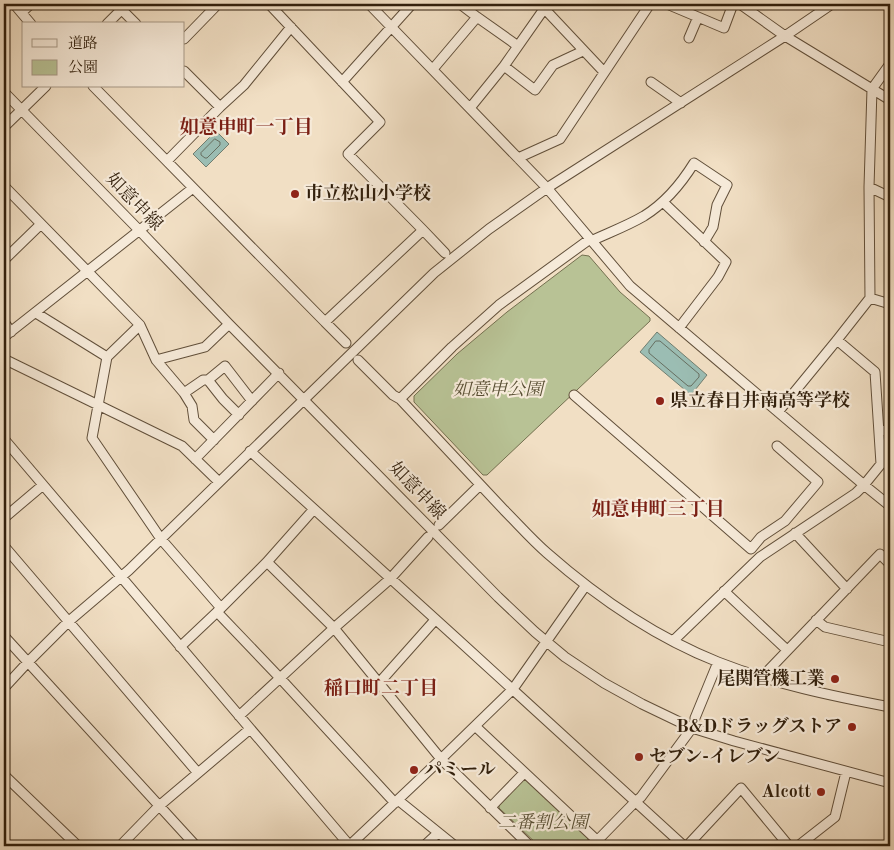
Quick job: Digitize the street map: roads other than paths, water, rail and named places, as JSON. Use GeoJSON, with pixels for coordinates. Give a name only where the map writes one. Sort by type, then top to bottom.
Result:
{"type":"FeatureCollection","features":[{"type":"Feature","properties":{"kind":"street"},"geometry":{"type":"LineString","coordinates":[[14,4],[29,22]]}},
{"type":"Feature","properties":{"kind":"street"},"geometry":{"type":"LineString","coordinates":[[22,12],[31,4]]}},
{"type":"Feature","properties":{"kind":"street"},"geometry":{"type":"LineString","coordinates":[[185,38],[218,4]]}},
{"type":"Feature","properties":{"kind":"street"},"geometry":{"type":"LineString","coordinates":[[269,4],[380,122],[348,154],[445,253]]}},
{"type":"Feature","properties":{"kind":"street"},"geometry":{"type":"LineString","coordinates":[[369,4],[547,188],[630,286],[890,506]]}},
{"type":"Feature","properties":{"kind":"street"},"geometry":{"type":"LineString","coordinates":[[342,82],[412,4]]}},
{"type":"Feature","properties":{"kind":"street"},"geometry":{"type":"LineString","coordinates":[[460,4],[518,46]]}},
{"type":"Feature","properties":{"kind":"street"},"geometry":{"type":"LineString","coordinates":[[518,158],[560,139],[650,4]]}},
{"type":"Feature","properties":{"kind":"street"},"geometry":{"type":"LineString","coordinates":[[667,4],[724,28],[733,4]]}},
{"type":"Feature","properties":{"kind":"street"},"geometry":{"type":"LineString","coordinates":[[740,4],[785,36],[890,100]]}},
{"type":"Feature","properties":{"kind":"street"},"geometry":{"type":"LineString","coordinates":[[4,688],[68,622],[121,577],[161,539],[434,273],[489,229],[547,188],[832,4]]}},
{"type":"Feature","properties":{"kind":"street"},"geometry":{"type":"LineString","coordinates":[[109,22],[124,6],[135,22]]}},
{"type":"Feature","properties":{"kind":"street"},"geometry":{"type":"LineString","coordinates":[[470,108],[504,66],[542,6],[604,72]]}},
{"type":"Feature","properties":{"kind":"street"},"geometry":{"type":"LineString","coordinates":[[433,69],[476,17]]}},
{"type":"Feature","properties":{"kind":"street"},"geometry":{"type":"LineString","coordinates":[[689,38],[698,17]]}},
{"type":"Feature","properties":{"kind":"street"},"geometry":{"type":"LineString","coordinates":[[167,161],[244,85],[291,27]]}},
{"type":"Feature","properties":{"kind":"street"},"geometry":{"type":"LineString","coordinates":[[504,66],[535,90],[554,65],[583,51]]}},
{"type":"Feature","properties":{"kind":"street"},"geometry":{"type":"LineString","coordinates":[[778,412],[870,298],[869,187],[872,88],[890,64]]}},
{"type":"Feature","properties":{"kind":"street"},"geometry":{"type":"LineString","coordinates":[[185,72],[220,107]]}},
{"type":"Feature","properties":{"kind":"street"},"geometry":{"type":"LineString","coordinates":[[651,82],[681,103]]}},
{"type":"Feature","properties":{"kind":"street"},"geometry":{"type":"LineString","coordinates":[[4,127],[44,88]]}},
{"type":"Feature","properties":{"kind":"street"},"geometry":{"type":"LineString","coordinates":[[95,88],[346,343]]}},
{"type":"Feature","properties":{"kind":"street","name":"如意申線"},"geometry":{"type":"LineString","coordinates":[[4,92],[498,597],[565,656],[604,683],[692,728],[890,784]]}},
{"type":"Feature","properties":{"kind":"street"},"geometry":{"type":"LineString","coordinates":[[400,399],[452,347],[499,305],[590,240],[644,216],[663,202],[683,181],[694,163],[727,185],[716,204],[713,227],[704,242]]}},
{"type":"Feature","properties":{"kind":"street"},"geometry":{"type":"LineString","coordinates":[[4,186],[140,325],[156,360],[184,393],[192,406],[194,420],[214,440]]}},
{"type":"Feature","properties":{"kind":"street"},"geometry":{"type":"LineString","coordinates":[[869,187],[890,197]]}},
{"type":"Feature","properties":{"kind":"street"},"geometry":{"type":"LineString","coordinates":[[4,322],[8,335],[192,188]]}},
{"type":"Feature","properties":{"kind":"street"},"geometry":{"type":"LineString","coordinates":[[663,202],[726,262],[718,278],[679,328]]}},
{"type":"Feature","properties":{"kind":"street"},"geometry":{"type":"LineString","coordinates":[[4,260],[41,224]]}},
{"type":"Feature","properties":{"kind":"street"},"geometry":{"type":"LineString","coordinates":[[325,322],[423,230]]}},
{"type":"Feature","properties":{"kind":"street"},"geometry":{"type":"LineString","coordinates":[[870,298],[890,304]]}},
{"type":"Feature","properties":{"kind":"street"},"geometry":{"type":"LineString","coordinates":[[36,313],[108,357]]}},
{"type":"Feature","properties":{"kind":"street"},"geometry":{"type":"LineString","coordinates":[[156,360],[205,347],[229,324]]}},
{"type":"Feature","properties":{"kind":"street"},"geometry":{"type":"LineString","coordinates":[[140,325],[108,357],[92,438],[161,539],[219,610],[397,802],[455,846]]}},
{"type":"Feature","properties":{"kind":"street"},"geometry":{"type":"LineString","coordinates":[[673,641],[760,557],[856,493],[881,464],[875,372],[837,340]]}},
{"type":"Feature","properties":{"kind":"street"},"geometry":{"type":"LineString","coordinates":[[4,359],[182,446],[219,482]]}},
{"type":"Feature","properties":{"kind":"street"},"geometry":{"type":"LineString","coordinates":[[358,360],[393,395],[400,399],[546,552],[586,585],[637,620],[673,641],[718,662],[777,683],[823,694],[890,706]]}},
{"type":"Feature","properties":{"kind":"street"},"geometry":{"type":"LineString","coordinates":[[184,393],[203,380],[208,380],[225,366],[252,401]]}},
{"type":"Feature","properties":{"kind":"street"},"geometry":{"type":"LineString","coordinates":[[195,459],[279,373]]}},
{"type":"Feature","properties":{"kind":"street"},"geometry":{"type":"LineString","coordinates":[[208,380],[223,399],[239,414]]}},
{"type":"Feature","properties":{"kind":"street"},"geometry":{"type":"LineString","coordinates":[[574,395],[751,549],[761,537],[785,520],[818,482],[777,446]]}},
{"type":"Feature","properties":{"kind":"street"},"geometry":{"type":"LineString","coordinates":[[879,431],[890,430]]}},
{"type":"Feature","properties":{"kind":"street"},"geometry":{"type":"LineString","coordinates":[[4,439],[349,846],[513,689],[586,585]]}},
{"type":"Feature","properties":{"kind":"street"},"geometry":{"type":"LineString","coordinates":[[250,451],[685,846],[741,788],[789,846]]}},
{"type":"Feature","properties":{"kind":"street"},"geometry":{"type":"LineString","coordinates":[[4,518],[43,485]]}},
{"type":"Feature","properties":{"kind":"street"},"geometry":{"type":"LineString","coordinates":[[439,525],[480,485]]}},
{"type":"Feature","properties":{"kind":"street"},"geometry":{"type":"LineString","coordinates":[[180,647],[267,562],[314,509]]}},
{"type":"Feature","properties":{"kind":"street"},"geometry":{"type":"LineString","coordinates":[[795,533],[846,589]]}},
{"type":"Feature","properties":{"kind":"street"},"geometry":{"type":"LineString","coordinates":[[238,716],[390,579],[428,537]]}},
{"type":"Feature","properties":{"kind":"street"},"geometry":{"type":"LineString","coordinates":[[4,546],[198,773]]}},
{"type":"Feature","properties":{"kind":"street"},"geometry":{"type":"LineString","coordinates":[[762,677],[880,554],[890,564]]}},
{"type":"Feature","properties":{"kind":"street"},"geometry":{"type":"LineString","coordinates":[[267,562],[334,628],[441,759],[530,846]]}},
{"type":"Feature","properties":{"kind":"street"},"geometry":{"type":"LineString","coordinates":[[724,592],[787,650]]}},
{"type":"Feature","properties":{"kind":"street"},"geometry":{"type":"LineString","coordinates":[[379,683],[435,620]]}},
{"type":"Feature","properties":{"kind":"street"},"geometry":{"type":"LineString","coordinates":[[816,620],[825,627],[890,642]]}},
{"type":"Feature","properties":{"kind":"street"},"geometry":{"type":"LineString","coordinates":[[4,636],[196,846]]}},
{"type":"Feature","properties":{"kind":"street"},"geometry":{"type":"LineString","coordinates":[[695,718],[718,662]]}},
{"type":"Feature","properties":{"kind":"street"},"geometry":{"type":"LineString","coordinates":[[475,726],[597,844],[635,802],[642,797],[692,728]]}},
{"type":"Feature","properties":{"kind":"street"},"geometry":{"type":"LineString","coordinates":[[120,846],[159,806],[250,730]]}},
{"type":"Feature","properties":{"kind":"street"},"geometry":{"type":"LineString","coordinates":[[798,846],[834,817],[846,772]]}},
{"type":"Feature","properties":{"kind":"street"},"geometry":{"type":"LineString","coordinates":[[490,808],[524,773]]}},
{"type":"Feature","properties":{"kind":"street"},"geometry":{"type":"LineString","coordinates":[[4,776],[78,846]]}},
{"type":"Feature","properties":{"kind":"street"},"geometry":{"type":"LineString","coordinates":[[424,846],[438,832]]}},
{"type":"Feature","properties":{"kind":"water"},"geometry":{"type":"Polygon","coordinates":[[[216,131],[229,144],[206,167],[193,154],[216,131]]]}},
{"type":"Feature","properties":{"kind":"water"},"geometry":{"type":"Polygon","coordinates":[[[657,332],[707,375],[691,395],[640,352],[657,332]]]}},
{"type":"Feature","properties":{"kind":"place","name":"市立松山小学校"},"geometry":{"type":"Point","coordinates":[295,194]}},
{"type":"Feature","properties":{"kind":"place","name":"県立春日井南高等学校"},"geometry":{"type":"Point","coordinates":[660,401]}},
{"type":"Feature","properties":{"kind":"place","name":"尾関管機工業"},"geometry":{"type":"Point","coordinates":[835,679]}},
{"type":"Feature","properties":{"kind":"place","name":"B&Dドラッグストア"},"geometry":{"type":"Point","coordinates":[852,727]}},
{"type":"Feature","properties":{"kind":"place","name":"セブン-イレブン"},"geometry":{"type":"Point","coordinates":[639,757]}},
{"type":"Feature","properties":{"kind":"place","name":"パミール"},"geometry":{"type":"Point","coordinates":[414,770]}},
{"type":"Feature","properties":{"kind":"place","name":"Alcott"},"geometry":{"type":"Point","coordinates":[821,792]}},
{"type":"Feature","properties":{"kind":"district","name":"如意申町一丁目"},"geometry":{"type":"Point","coordinates":[246,128]}},
{"type":"Feature","properties":{"kind":"district","name":"如意申町三丁目"},"geometry":{"type":"Point","coordinates":[658,510]}},
{"type":"Feature","properties":{"kind":"district","name":"稲口町二丁目"},"geometry":{"type":"Point","coordinates":[381,689]}},
{"type":"Feature","properties":{"kind":"park label","name":"如意申公園"},"geometry":{"type":"Point","coordinates":[498,390]}},
{"type":"Feature","properties":{"kind":"park label","name":"二番割公園"},"geometry":{"type":"Point","coordinates":[543,823]}}]}
